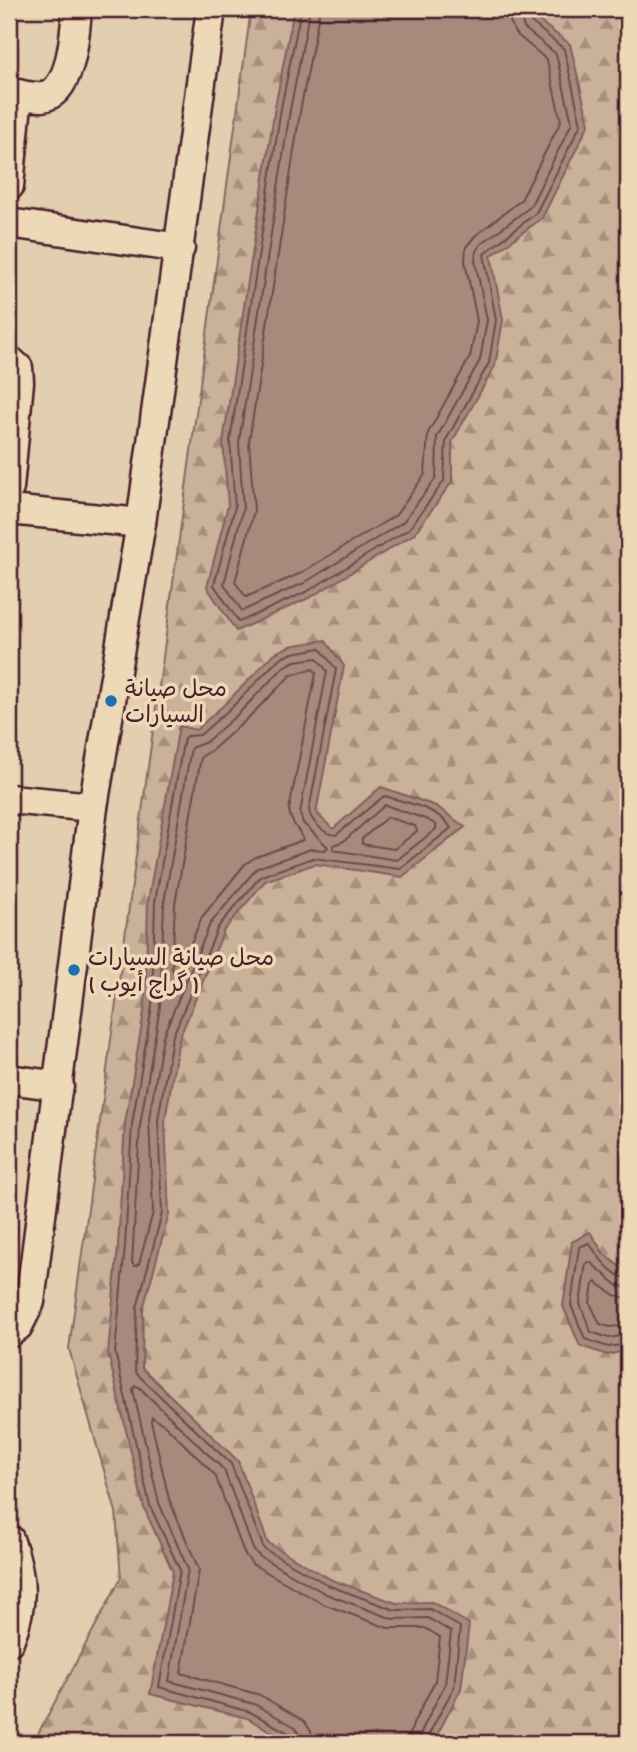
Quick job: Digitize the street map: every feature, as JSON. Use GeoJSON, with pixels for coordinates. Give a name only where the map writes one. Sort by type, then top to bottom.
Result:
{"type":"FeatureCollection","features":[{"type":"Feature","properties":{"kind":"street"},"geometry":{"type":"LineString","coordinates":[[9,186],[14,93],[45,97],[55,91],[68,71],[77,9]]}},
{"type":"Feature","properties":{"kind":"street"},"geometry":{"type":"LineString","coordinates":[[9,1333],[18,1326],[30,1302],[93,807],[141,523],[211,9]]}},
{"type":"Feature","properties":{"kind":"street"},"geometry":{"type":"LineString","coordinates":[[9,223],[180,248]]}},
{"type":"Feature","properties":{"kind":"street"},"geometry":{"type":"LineString","coordinates":[[9,360],[18,368],[19,382],[9,488]]}},
{"type":"Feature","properties":{"kind":"street"},"geometry":{"type":"LineString","coordinates":[[9,510],[141,523]]}},
{"type":"Feature","properties":{"kind":"street"},"geometry":{"type":"LineString","coordinates":[[9,799],[93,807]]}},
{"type":"Feature","properties":{"kind":"street"},"geometry":{"type":"LineString","coordinates":[[9,1079],[59,1086]]}},
{"type":"Feature","properties":{"kind":"street"},"geometry":{"type":"LineString","coordinates":[[9,1539],[21,1586],[19,1618],[9,1642]]}},
{"type":"Feature","properties":{"kind":"green space"},"geometry":{"type":"Polygon","coordinates":[[[251,9],[628,9],[628,1743],[33,1743],[121,1578],[116,1512],[69,1349],[251,9]]]}},
{"type":"Feature","properties":{"kind":"water"},"geometry":{"type":"Polygon","coordinates":[[[294,9],[567,9],[535,18],[570,44],[589,124],[542,218],[491,256],[503,320],[495,366],[452,442],[452,482],[414,534],[311,597],[236,631],[207,587],[228,505],[223,442],[275,107],[294,9]]]}},
{"type":"Feature","properties":{"kind":"water"},"geometry":{"type":"Polygon","coordinates":[[[325,640],[344,666],[316,813],[333,829],[381,787],[436,806],[465,827],[402,877],[315,864],[265,881],[224,930],[179,1039],[165,1120],[169,1214],[143,1309],[142,1368],[238,1461],[268,1543],[332,1580],[396,1603],[432,1602],[469,1624],[461,1689],[433,1743],[288,1743],[247,1718],[150,1694],[173,1572],[144,1508],[108,1353],[125,1123],[145,1006],[148,901],[179,726],[196,730],[275,653],[290,646],[325,640]]]}},
{"type":"Feature","properties":{"kind":"water"},"geometry":{"type":"Polygon","coordinates":[[[590,1232],[604,1254],[628,1273],[628,1350],[608,1355],[580,1346],[563,1306],[572,1242],[590,1232]]]}},
{"type":"Feature","properties":{"kind":"place","name":"محل صيانة السيارات"},"geometry":{"type":"Point","coordinates":[111,701]}},
{"type":"Feature","properties":{"kind":"place","name":"محل صيانة السيارات ( گراچ أيوب )"},"geometry":{"type":"Point","coordinates":[74,970]}}]}
